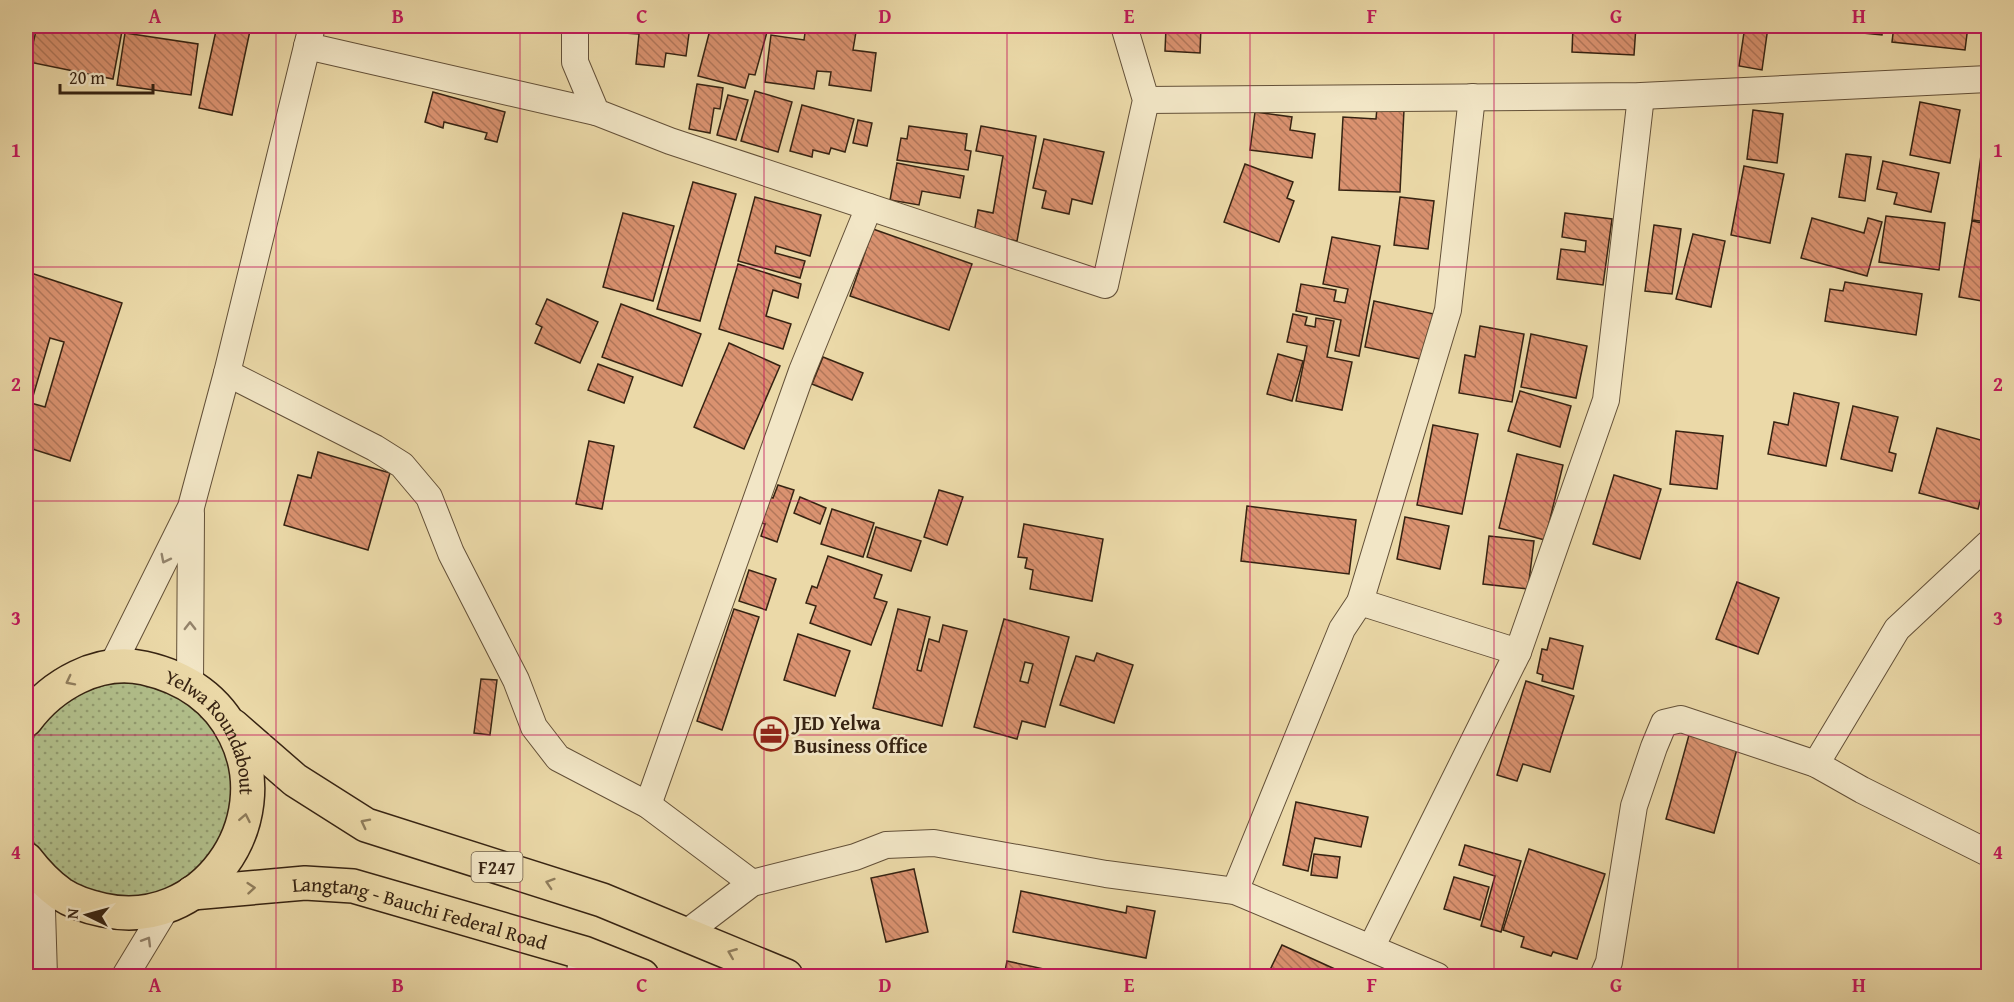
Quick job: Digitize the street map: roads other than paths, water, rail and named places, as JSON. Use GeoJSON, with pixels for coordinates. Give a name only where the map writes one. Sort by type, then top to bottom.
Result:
{"type":"FeatureCollection","features":[{"type":"Feature","properties":{"kind":"main road","name":"Yelwa Roundabout"},"geometry":{"type":"LineString","coordinates":[[30,709],[60,686],[84,674],[111,668],[138,667],[165,673],[190,685],[212,701],[229,723],[241,747],[248,774],[248,802],[242,829],[230,854],[219,868],[180,899],[141,912],[114,912],[87,906],[62,895],[33,868]]}},
{"type":"Feature","properties":{"kind":"main road","name":"F247"},"geometry":{"type":"LineString","coordinates":[[229,723],[295,780],[366,825],[602,900],[786,976]]}},
{"type":"Feature","properties":{"kind":"main road","name":"Langtang - Bauchi Federal Road"},"geometry":{"type":"LineString","coordinates":[[180,899],[305,883],[353,886],[581,965],[642,976]]}},
{"type":"Feature","properties":{"kind":"street"},"geometry":{"type":"LineString","coordinates":[[575,26],[574,62],[596,112]]}},
{"type":"Feature","properties":{"kind":"street"},"geometry":{"type":"LineString","coordinates":[[111,668],[191,507],[227,373],[309,36],[596,112],[670,141],[1106,285],[1146,100],[1124,26]]}},
{"type":"Feature","properties":{"kind":"street"},"geometry":{"type":"LineString","coordinates":[[1146,100],[1641,96],[1989,79]]}},
{"type":"Feature","properties":{"kind":"street"},"geometry":{"type":"LineString","coordinates":[[1371,948],[1518,652],[1606,400],[1641,96]]}},
{"type":"Feature","properties":{"kind":"street"},"geometry":{"type":"LineString","coordinates":[[1235,891],[1342,629],[1360,602],[1448,310],[1472,98]]}},
{"type":"Feature","properties":{"kind":"street"},"geometry":{"type":"LineString","coordinates":[[648,805],[802,371],[869,207]]}},
{"type":"Feature","properties":{"kind":"street"},"geometry":{"type":"LineString","coordinates":[[227,373],[375,448],[402,465],[429,497],[451,553],[516,680],[534,728],[558,758],[648,805],[752,884]]}},
{"type":"Feature","properties":{"kind":"street"},"geometry":{"type":"LineString","coordinates":[[190,685],[191,507]]}},
{"type":"Feature","properties":{"kind":"street"},"geometry":{"type":"LineString","coordinates":[[1816,764],[1897,629],[1989,544]]}},
{"type":"Feature","properties":{"kind":"street"},"geometry":{"type":"LineString","coordinates":[[1360,602],[1518,652]]}},
{"type":"Feature","properties":{"kind":"street"},"geometry":{"type":"LineString","coordinates":[[1603,976],[1609,963],[1634,806],[1664,723],[1681,719],[1816,764],[1989,853]]}},
{"type":"Feature","properties":{"kind":"street"},"geometry":{"type":"LineString","coordinates":[[685,934],[752,884],[855,857],[886,845],[934,843],[1106,874],[1235,891],[1437,976]]}},
{"type":"Feature","properties":{"kind":"street"},"geometry":{"type":"LineString","coordinates":[[33,868],[44,976]]}},
{"type":"Feature","properties":{"kind":"street"},"geometry":{"type":"LineString","coordinates":[[125,976],[180,899]]}},
{"type":"Feature","properties":{"kind":"place","name":"JED Yelwa Business Office"},"geometry":{"type":"Point","coordinates":[771,734]}}]}
